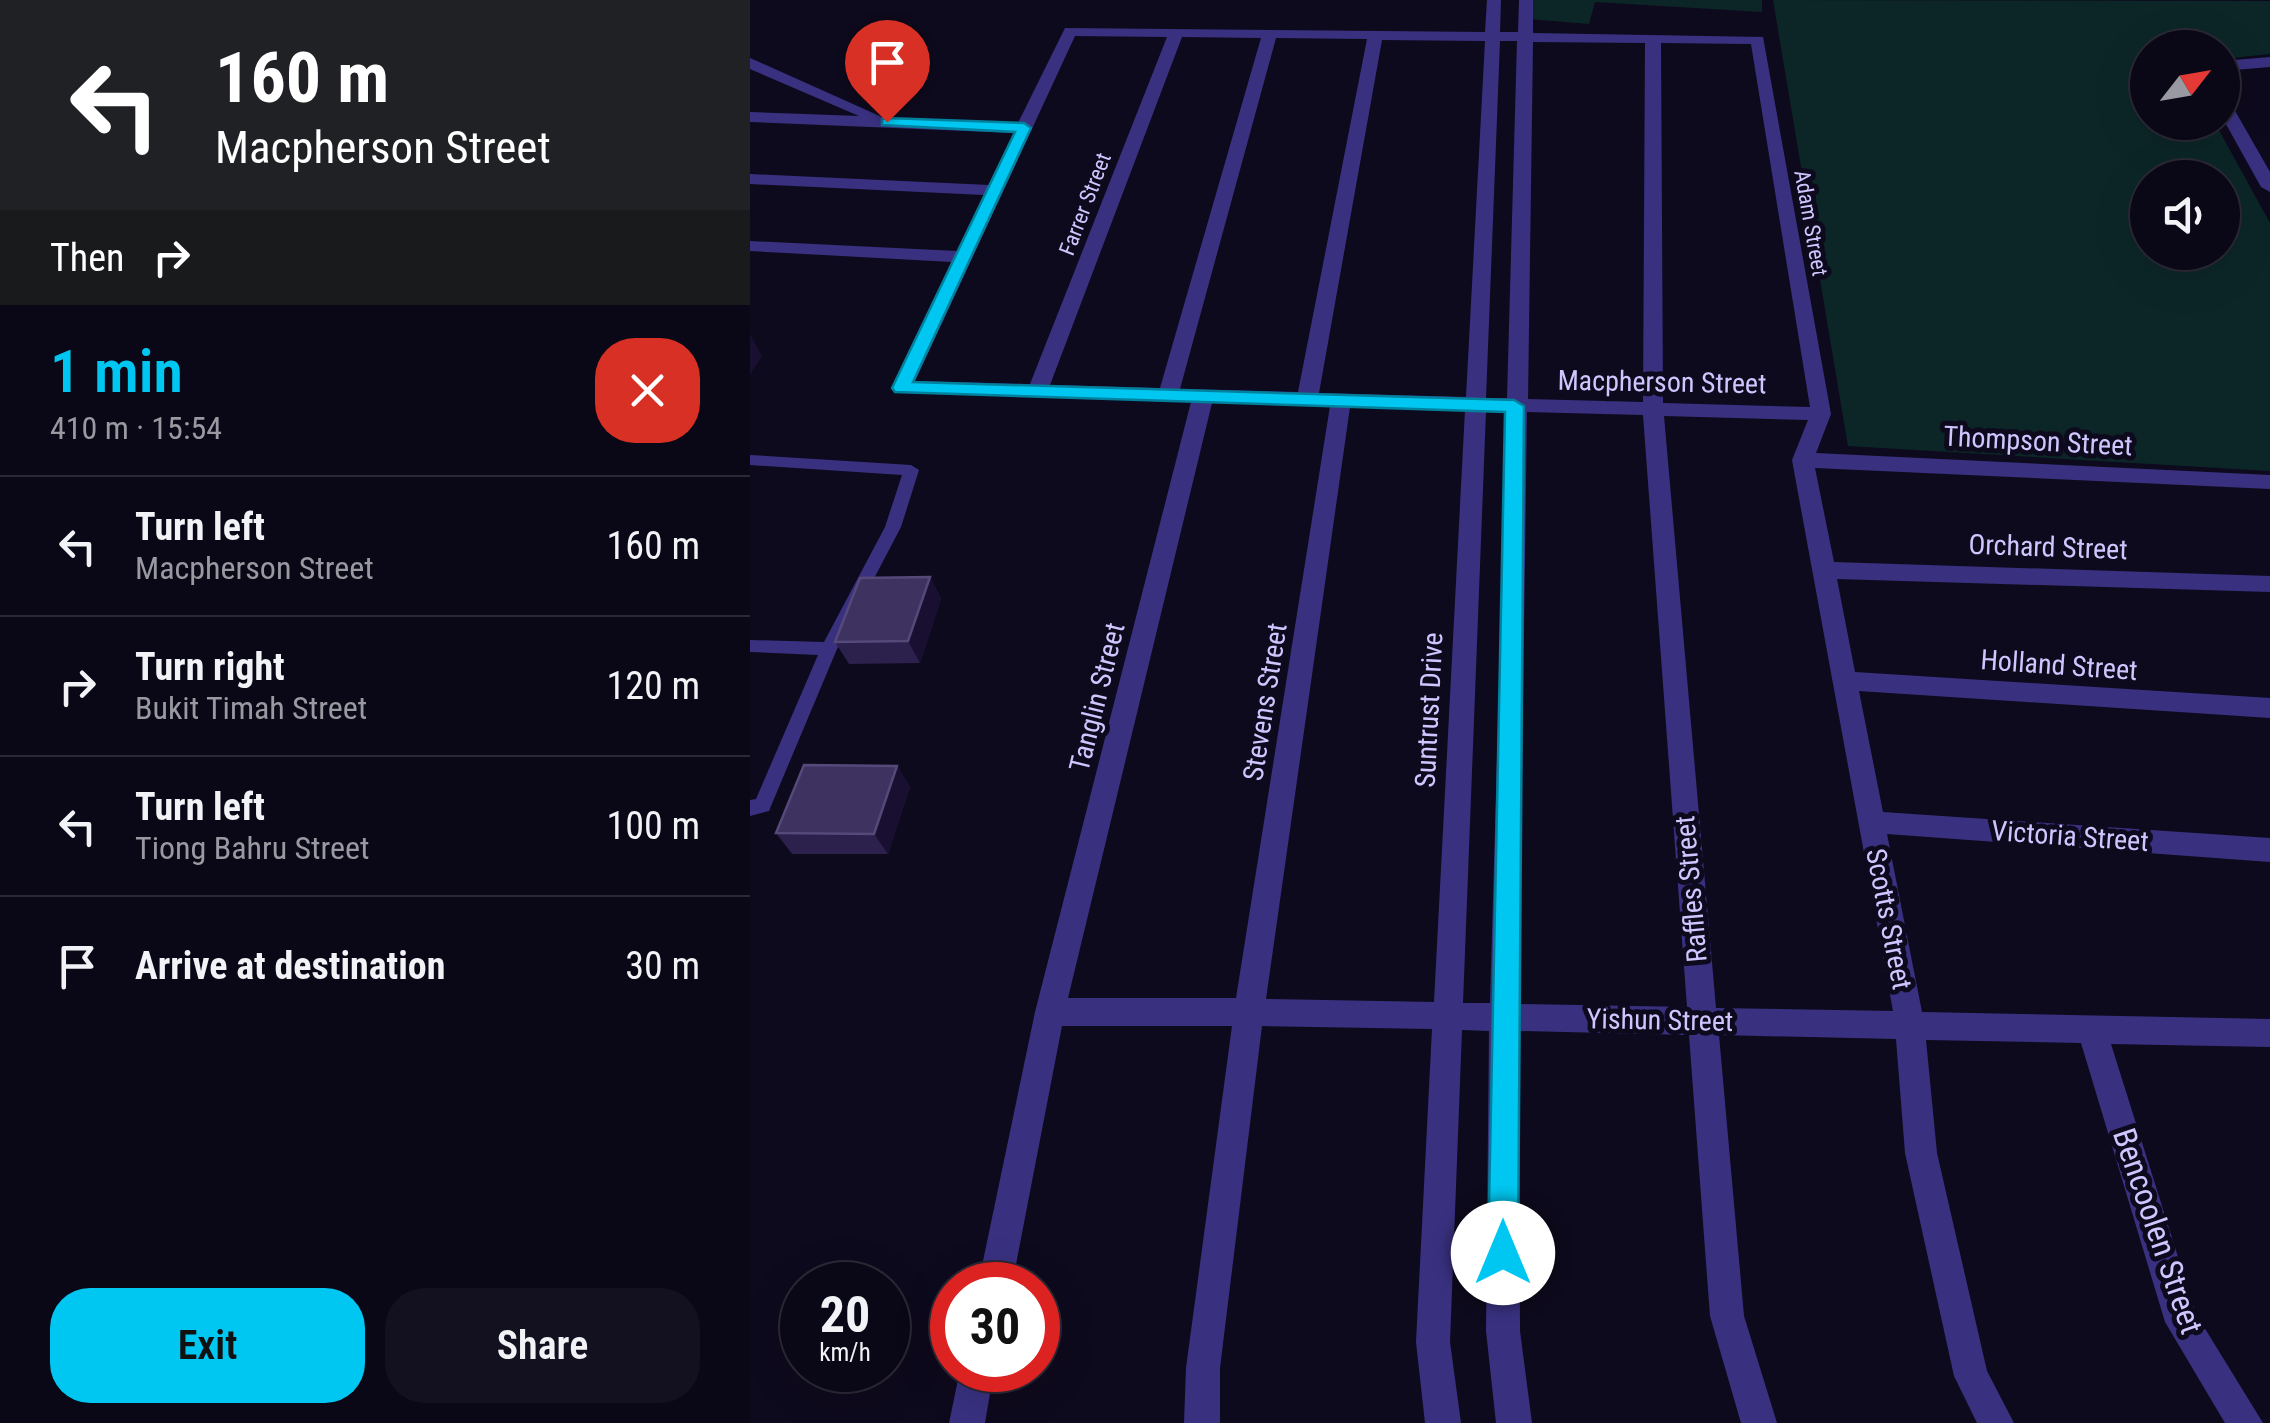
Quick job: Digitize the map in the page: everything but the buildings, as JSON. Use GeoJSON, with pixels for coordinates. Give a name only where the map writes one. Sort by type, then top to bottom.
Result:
{"type":"FeatureCollection","features":[{"type":"Feature","properties":{"kind":"street","name":"Suntrust Drive"},"geometry":{"type":"LineString","coordinates":[[1443,1423],[1433,1342],[1472,405],[1494,0]]}},
{"type":"Feature","properties":{"kind":"street"},"geometry":{"type":"LineString","coordinates":[[1514,1423],[1502,1331],[1504,1017],[1514,406],[1526,0]]}},
{"type":"Feature","properties":{"kind":"street"},"geometry":{"type":"LineString","coordinates":[[750,246],[963,258],[1070,30],[1653,39]]}},
{"type":"Feature","properties":{"kind":"street","name":"Farrer Street"},"geometry":{"type":"LineString","coordinates":[[1036,392],[1176,34]]}},
{"type":"Feature","properties":{"kind":"street"},"geometry":{"type":"LineString","coordinates":[[1168,395],[1269,35]]}},
{"type":"Feature","properties":{"kind":"street"},"geometry":{"type":"LineString","coordinates":[[1307,400],[1375,36]]}},
{"type":"Feature","properties":{"kind":"street","name":"Adam Street"},"geometry":{"type":"LineString","coordinates":[[1653,39],[1758,40],[1820,414]]}},
{"type":"Feature","properties":{"kind":"street","name":"Raffles Street"},"geometry":{"type":"LineString","coordinates":[[1653,39],[1653,410],[1727,1316],[1759,1423]]}},
{"type":"Feature","properties":{"kind":"street"},"geometry":{"type":"LineString","coordinates":[[2240,64],[2270,62]]}},
{"type":"Feature","properties":{"kind":"street"},"geometry":{"type":"LineString","coordinates":[[750,63],[887,122]]}},
{"type":"Feature","properties":{"kind":"street"},"geometry":{"type":"LineString","coordinates":[[750,117],[1024,128]]}},
{"type":"Feature","properties":{"kind":"street"},"geometry":{"type":"LineString","coordinates":[[2240,134],[2270,187]]}},
{"type":"Feature","properties":{"kind":"street"},"geometry":{"type":"LineString","coordinates":[[750,179],[994,190]]}},
{"type":"Feature","properties":{"kind":"street","name":"Macpherson Street"},"geometry":{"type":"LineString","coordinates":[[963,258],[902,388],[1820,414]]}},
{"type":"Feature","properties":{"kind":"street","name":"Tanglin Street"},"geometry":{"type":"LineString","coordinates":[[1000,1262],[1050,1012],[1202,396]]}},
{"type":"Feature","properties":{"kind":"street","name":"Stevens Street"},"geometry":{"type":"LineString","coordinates":[[1202,1423],[1203,1368],[1248,1012],[1341,400]]}},
{"type":"Feature","properties":{"kind":"street"},"geometry":{"type":"LineString","coordinates":[[1803,460],[1820,414]]}},
{"type":"Feature","properties":{"kind":"street","name":"Thompson Street"},"geometry":{"type":"LineString","coordinates":[[1803,460],[2270,482]]}},
{"type":"Feature","properties":{"kind":"street","name":"Scotts Street"},"geometry":{"type":"LineString","coordinates":[[1803,460],[1910,1025],[1926,1172],[1971,1376],[1996,1423]]}},
{"type":"Feature","properties":{"kind":"street","name":"Orchard Street"},"geometry":{"type":"LineString","coordinates":[[1824,570],[2270,584]]}},
{"type":"Feature","properties":{"kind":"street","name":"Holland Street"},"geometry":{"type":"LineString","coordinates":[[1844,681],[2270,708]]}},
{"type":"Feature","properties":{"kind":"street","name":"Victoria Street"},"geometry":{"type":"LineString","coordinates":[[1871,822],[2270,850]]}},
{"type":"Feature","properties":{"kind":"street","name":"Yishun Street"},"geometry":{"type":"LineString","coordinates":[[1050,1012],[1248,1012],[2270,1033]]}},
{"type":"Feature","properties":{"kind":"street","name":"Bencoolen Street"},"geometry":{"type":"LineString","coordinates":[[2092,1029],[2182,1322],[2246,1423]]}},
{"type":"Feature","properties":{"kind":"street"},"geometry":{"type":"LineString","coordinates":[[967,1423],[973,1392]]}},
{"type":"Feature","properties":{"kind":"lane"},"geometry":{"type":"LineString","coordinates":[[750,460],[911,470],[893,527],[829,649],[762,806],[750,808]]}},
{"type":"Feature","properties":{"kind":"lane"},"geometry":{"type":"LineString","coordinates":[[750,646],[829,649]]}},
{"type":"Feature","properties":{"kind":"green space"},"geometry":{"type":"Polygon","coordinates":[[[1531,0],[1762,0],[1762,12],[1595,2],[1589,24],[1529,19],[1531,0]]]}},
{"type":"Feature","properties":{"kind":"green space"},"geometry":{"type":"Polygon","coordinates":[[[1773,0],[2270,1],[2270,54],[2240,57],[2240,30],[2130,30],[2130,140],[2224,140],[2235,160],[2130,160],[2130,270],[2240,270],[2240,168],[2270,223],[2270,471],[1848,446],[1773,0]]]}},
{"type":"Feature","properties":{"kind":"route"},"geometry":{"type":"LineString","coordinates":[[887,122],[1024,128],[902,388],[1514,406],[1503,1253]]}}]}
